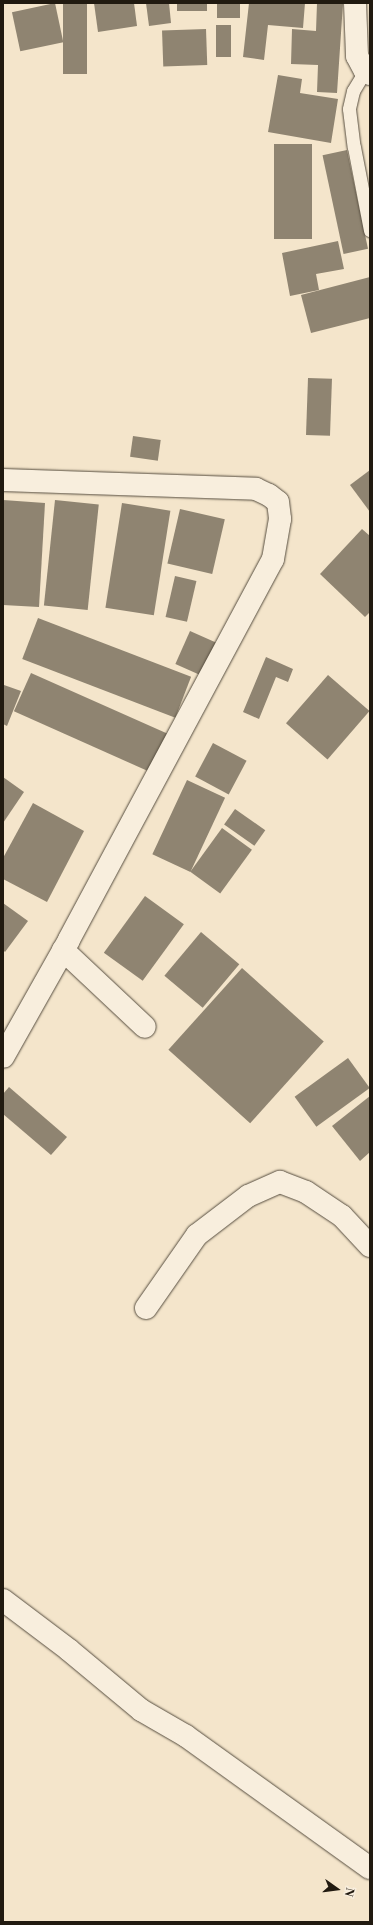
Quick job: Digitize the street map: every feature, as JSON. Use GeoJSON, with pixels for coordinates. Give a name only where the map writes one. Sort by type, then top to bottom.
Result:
{"type":"FeatureCollection","features":[{"type":"Feature","properties":{"kind":"street"},"geometry":{"type":"LineString","coordinates":[[356,3],[357,56],[368,73]]}},
{"type":"Feature","properties":{"kind":"street"},"geometry":{"type":"LineString","coordinates":[[3,480],[256,489],[269,495],[278,502],[280,519],[273,559],[63,950],[3,1057]]}},
{"type":"Feature","properties":{"kind":"street"},"geometry":{"type":"LineString","coordinates":[[63,950],[146,1027]]}},
{"type":"Feature","properties":{"kind":"street"},"geometry":{"type":"LineString","coordinates":[[146,1308],[197,1235],[248,1196],[280,1182],[306,1192],[342,1216],[370,1246]]}},
{"type":"Feature","properties":{"kind":"street"},"geometry":{"type":"LineString","coordinates":[[3,1600],[69,1650],[141,1710],[186,1736],[370,1868]]}},
{"type":"Feature","properties":{"kind":"lane"},"geometry":{"type":"LineString","coordinates":[[368,73],[353,91],[349,109],[354,147],[370,230]]}},
{"type":"Feature","properties":{"kind":"building"},"geometry":{"type":"Polygon","coordinates":[[[55,3],[63,42],[20,51],[12,12],[55,3]]]}},
{"type":"Feature","properties":{"kind":"building"},"geometry":{"type":"Polygon","coordinates":[[[63,3],[87,3],[87,74],[63,74],[63,3]]]}},
{"type":"Feature","properties":{"kind":"building"},"geometry":{"type":"Polygon","coordinates":[[[94,3],[134,3],[137,26],[98,32],[94,3]]]}},
{"type":"Feature","properties":{"kind":"building"},"geometry":{"type":"Polygon","coordinates":[[[146,3],[169,3],[171,23],[149,26],[146,3]]]}},
{"type":"Feature","properties":{"kind":"building"},"geometry":{"type":"Polygon","coordinates":[[[177,3],[207,3],[207,11],[177,11],[177,3]]]}},
{"type":"Feature","properties":{"kind":"building"},"geometry":{"type":"Polygon","coordinates":[[[217,3],[240,3],[240,18],[217,18],[217,3]]]}},
{"type":"Feature","properties":{"kind":"building"},"geometry":{"type":"Polygon","coordinates":[[[249,3],[305,3],[303,28],[268,25],[264,60],[243,57],[249,3]]]}},
{"type":"Feature","properties":{"kind":"building"},"geometry":{"type":"Polygon","coordinates":[[[317,3],[343,3],[337,93],[317,92],[318,65],[291,64],[292,29],[316,31],[317,3]]]}},
{"type":"Feature","properties":{"kind":"building"},"geometry":{"type":"Polygon","coordinates":[[[216,25],[231,25],[231,57],[216,57],[216,25]]]}},
{"type":"Feature","properties":{"kind":"building"},"geometry":{"type":"Polygon","coordinates":[[[206,29],[207,65],[163,67],[162,31],[206,29]]]}},
{"type":"Feature","properties":{"kind":"building"},"geometry":{"type":"Polygon","coordinates":[[[278,75],[302,79],[300,93],[338,99],[331,143],[268,132],[278,75]]]}},
{"type":"Feature","properties":{"kind":"building"},"geometry":{"type":"Polygon","coordinates":[[[274,144],[312,144],[312,239],[274,239],[274,144]]]}},
{"type":"Feature","properties":{"kind":"building"},"geometry":{"type":"Polygon","coordinates":[[[347,150],[368,249],[344,254],[323,155],[347,150]]]}},
{"type":"Feature","properties":{"kind":"building"},"geometry":{"type":"Polygon","coordinates":[[[338,241],[344,269],[316,274],[319,290],[290,296],[282,253],[338,241]]]}},
{"type":"Feature","properties":{"kind":"building"},"geometry":{"type":"Polygon","coordinates":[[[370,277],[370,318],[311,333],[301,295],[370,277]]]}},
{"type":"Feature","properties":{"kind":"building"},"geometry":{"type":"Polygon","coordinates":[[[308,378],[332,379],[330,436],[306,435],[308,378]]]}},
{"type":"Feature","properties":{"kind":"building"},"geometry":{"type":"Polygon","coordinates":[[[133,436],[161,440],[158,461],[130,457],[133,436]]]}},
{"type":"Feature","properties":{"kind":"building"},"geometry":{"type":"Polygon","coordinates":[[[370,470],[370,512],[350,485],[370,470]]]}},
{"type":"Feature","properties":{"kind":"building"},"geometry":{"type":"Polygon","coordinates":[[[3,500],[45,503],[39,607],[3,605],[3,500]]]}},
{"type":"Feature","properties":{"kind":"building"},"geometry":{"type":"Polygon","coordinates":[[[55,500],[99,505],[88,610],[44,605],[55,500]]]}},
{"type":"Feature","properties":{"kind":"building"},"geometry":{"type":"Polygon","coordinates":[[[122,503],[170,511],[154,615],[105,608],[122,503]]]}},
{"type":"Feature","properties":{"kind":"building"},"geometry":{"type":"Polygon","coordinates":[[[180,509],[225,519],[212,574],[167,564],[180,509]]]}},
{"type":"Feature","properties":{"kind":"building"},"geometry":{"type":"Polygon","coordinates":[[[362,529],[370,536],[370,612],[365,617],[320,574],[362,529]]]}},
{"type":"Feature","properties":{"kind":"building"},"geometry":{"type":"Polygon","coordinates":[[[175,576],[196,581],[187,622],[166,617],[175,576]]]}},
{"type":"Feature","properties":{"kind":"building"},"geometry":{"type":"Polygon","coordinates":[[[38,618],[191,677],[175,718],[22,659],[38,618]]]}},
{"type":"Feature","properties":{"kind":"building"},"geometry":{"type":"Polygon","coordinates":[[[190,631],[224,646],[209,679],[175,664],[190,631]]]}},
{"type":"Feature","properties":{"kind":"building"},"geometry":{"type":"Polygon","coordinates":[[[266,657],[293,669],[288,682],[276,677],[259,719],[243,712],[266,657]]]}},
{"type":"Feature","properties":{"kind":"building"},"geometry":{"type":"Polygon","coordinates":[[[31,673],[167,734],[150,772],[14,711],[31,673]]]}},
{"type":"Feature","properties":{"kind":"building"},"geometry":{"type":"Polygon","coordinates":[[[328,675],[370,711],[328,759],[286,723],[328,675]]]}},
{"type":"Feature","properties":{"kind":"building"},"geometry":{"type":"Polygon","coordinates":[[[4,685],[21,691],[7,726],[3,724],[4,685]]]}},
{"type":"Feature","properties":{"kind":"building"},"geometry":{"type":"Polygon","coordinates":[[[213,743],[247,761],[229,794],[195,777],[213,743]]]}},
{"type":"Feature","properties":{"kind":"building"},"geometry":{"type":"Polygon","coordinates":[[[3,777],[24,792],[3,823],[3,777]]]}},
{"type":"Feature","properties":{"kind":"building"},"geometry":{"type":"Polygon","coordinates":[[[187,780],[225,798],[190,872],[152,854],[187,780]]]}},
{"type":"Feature","properties":{"kind":"building"},"geometry":{"type":"Polygon","coordinates":[[[33,803],[84,831],[47,902],[3,879],[3,858],[33,803]]]}},
{"type":"Feature","properties":{"kind":"building"},"geometry":{"type":"Polygon","coordinates":[[[235,809],[265,830],[254,846],[224,825],[235,809]]]}},
{"type":"Feature","properties":{"kind":"building"},"geometry":{"type":"Polygon","coordinates":[[[222,828],[252,850],[220,893],[190,872],[222,828]]]}},
{"type":"Feature","properties":{"kind":"building"},"geometry":{"type":"Polygon","coordinates":[[[145,896],[184,924],[143,981],[104,953],[145,896]]]}},
{"type":"Feature","properties":{"kind":"building"},"geometry":{"type":"Polygon","coordinates":[[[3,903],[28,921],[5,952],[3,950],[3,903]]]}},
{"type":"Feature","properties":{"kind":"building"},"geometry":{"type":"Polygon","coordinates":[[[201,932],[239,964],[203,1008],[164,976],[201,932]]]}},
{"type":"Feature","properties":{"kind":"building"},"geometry":{"type":"Polygon","coordinates":[[[242,968],[324,1042],[250,1123],[168,1050],[242,968]]]}},
{"type":"Feature","properties":{"kind":"building"},"geometry":{"type":"Polygon","coordinates":[[[348,1058],[370,1088],[316,1127],[295,1097],[348,1058]]]}},
{"type":"Feature","properties":{"kind":"building"},"geometry":{"type":"Polygon","coordinates":[[[9,1087],[67,1137],[51,1155],[3,1114],[3,1094],[9,1087]]]}},
{"type":"Feature","properties":{"kind":"building"},"geometry":{"type":"Polygon","coordinates":[[[370,1096],[370,1152],[360,1161],[332,1126],[370,1096]]]}}]}
